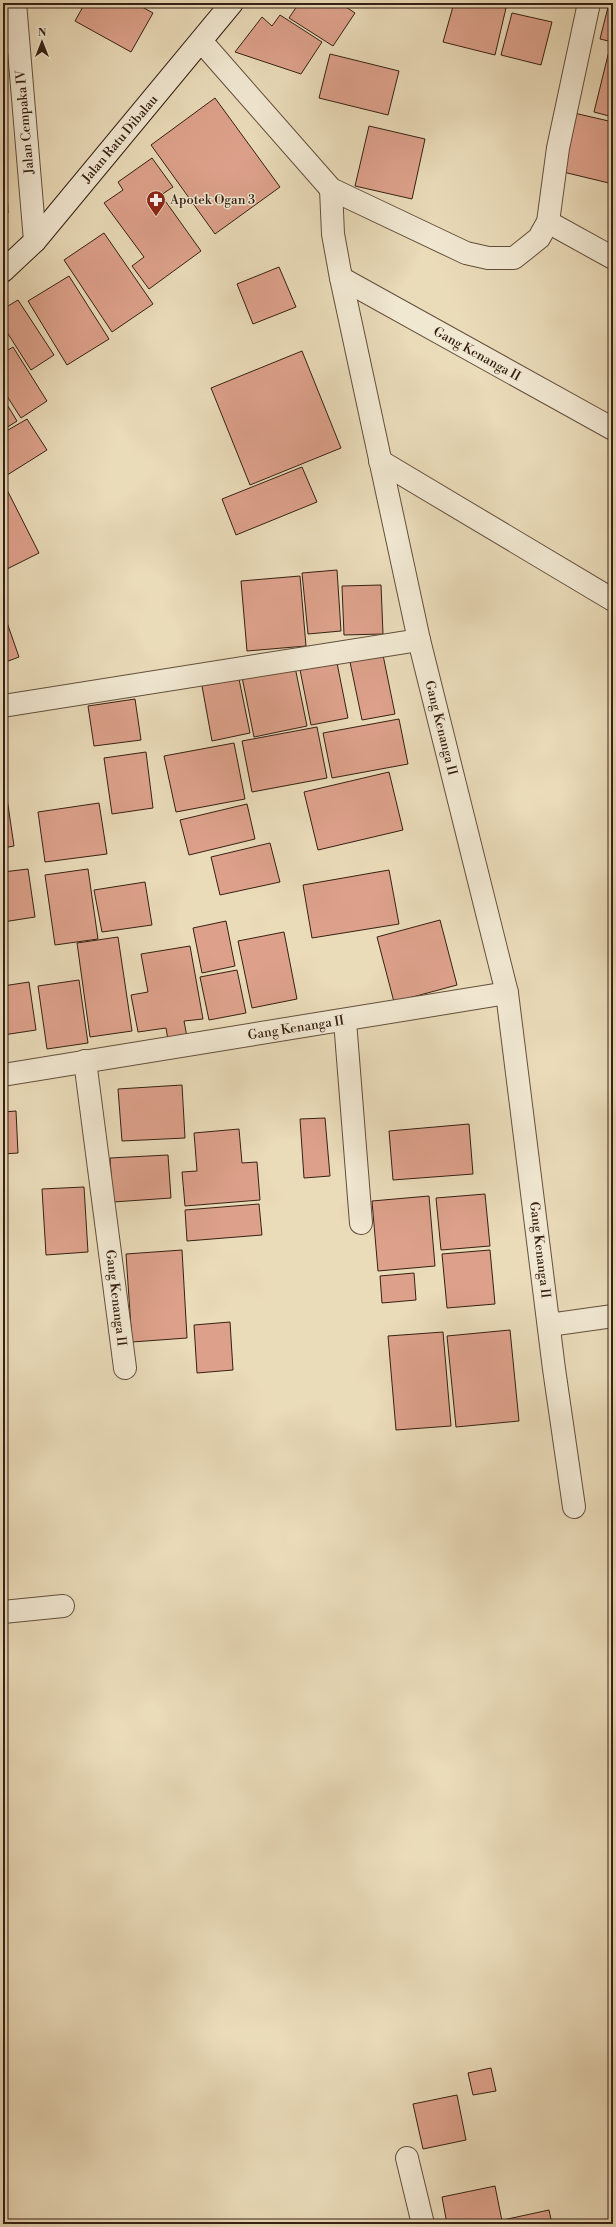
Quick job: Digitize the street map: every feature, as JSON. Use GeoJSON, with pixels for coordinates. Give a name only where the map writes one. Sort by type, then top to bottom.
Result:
{"type":"FeatureCollection","features":[{"type":"Feature","properties":{"kind":"street","name":"Jalan Cempaka IV"},"geometry":{"type":"LineString","coordinates":[[15,3],[35,241]]}},
{"type":"Feature","properties":{"kind":"street","name":"Jalan Ratu Dibalau"},"geometry":{"type":"LineString","coordinates":[[3,271],[35,241],[232,3]]}},
{"type":"Feature","properties":{"kind":"street"},"geometry":{"type":"LineString","coordinates":[[201,41],[331,189],[466,254],[488,258],[514,258],[539,238],[548,222],[558,148],[589,3]]}},
{"type":"Feature","properties":{"kind":"street","name":"Gang Kenanga II"},"geometry":{"type":"LineString","coordinates":[[331,189],[333,234],[341,278],[419,640],[507,993],[549,1325],[574,1507]]}},
{"type":"Feature","properties":{"kind":"street"},"geometry":{"type":"LineString","coordinates":[[548,222],[613,258]]}},
{"type":"Feature","properties":{"kind":"street","name":"Gang Kenanga II"},"geometry":{"type":"LineString","coordinates":[[341,278],[613,429]]}},
{"type":"Feature","properties":{"kind":"street"},"geometry":{"type":"LineString","coordinates":[[380,461],[613,600]]}},
{"type":"Feature","properties":{"kind":"street"},"geometry":{"type":"LineString","coordinates":[[3,706],[419,640]]}},
{"type":"Feature","properties":{"kind":"street","name":"Gang Kenanga II"},"geometry":{"type":"LineString","coordinates":[[3,1075],[84,1060],[345,1021],[507,993]]}},
{"type":"Feature","properties":{"kind":"street"},"geometry":{"type":"LineString","coordinates":[[345,1021],[361,1223]]}},
{"type":"Feature","properties":{"kind":"street","name":"Gang Kenanga II"},"geometry":{"type":"LineString","coordinates":[[84,1060],[125,1368]]}},
{"type":"Feature","properties":{"kind":"street"},"geometry":{"type":"LineString","coordinates":[[549,1325],[613,1316]]}},
{"type":"Feature","properties":{"kind":"street"},"geometry":{"type":"LineString","coordinates":[[3,1612],[63,1606]]}},
{"type":"Feature","properties":{"kind":"street"},"geometry":{"type":"LineString","coordinates":[[407,2158],[423,2224]]}},
{"type":"Feature","properties":{"kind":"building"},"geometry":{"type":"Polygon","coordinates":[[[85,3],[135,3],[153,13],[131,52],[75,21],[85,3]]]}},
{"type":"Feature","properties":{"kind":"building"},"geometry":{"type":"Polygon","coordinates":[[[299,3],[340,3],[355,13],[333,46],[289,18],[299,3]]]}},
{"type":"Feature","properties":{"kind":"building"},"geometry":{"type":"Polygon","coordinates":[[[454,3],[486,3],[506,8],[495,55],[443,42],[454,3]]]}},
{"type":"Feature","properties":{"kind":"building"},"geometry":{"type":"Polygon","coordinates":[[[609,3],[613,3],[613,42],[600,39],[609,3]]]}},
{"type":"Feature","properties":{"kind":"building"},"geometry":{"type":"Polygon","coordinates":[[[512,13],[552,22],[541,65],[501,55],[512,13]]]}},
{"type":"Feature","properties":{"kind":"building"},"geometry":{"type":"Polygon","coordinates":[[[280,15],[322,42],[301,74],[235,52],[262,17],[272,26],[280,15]]]}},
{"type":"Feature","properties":{"kind":"building"},"geometry":{"type":"Polygon","coordinates":[[[3,25],[6,99],[3,100],[3,25]]]}},
{"type":"Feature","properties":{"kind":"building"},"geometry":{"type":"Polygon","coordinates":[[[609,51],[613,52],[613,117],[594,112],[609,51]]]}},
{"type":"Feature","properties":{"kind":"building"},"geometry":{"type":"Polygon","coordinates":[[[330,54],[399,71],[388,115],[319,98],[330,54]]]}},
{"type":"Feature","properties":{"kind":"building"},"geometry":{"type":"Polygon","coordinates":[[[215,98],[280,187],[215,234],[151,145],[215,98]]]}},
{"type":"Feature","properties":{"kind":"building"},"geometry":{"type":"Polygon","coordinates":[[[3,106],[8,213],[3,213],[3,106]]]}},
{"type":"Feature","properties":{"kind":"building"},"geometry":{"type":"Polygon","coordinates":[[[574,113],[613,122],[613,184],[559,171],[574,113]]]}},
{"type":"Feature","properties":{"kind":"building"},"geometry":{"type":"Polygon","coordinates":[[[369,126],[425,139],[412,199],[355,186],[369,126]]]}},
{"type":"Feature","properties":{"kind":"building"},"geometry":{"type":"Polygon","coordinates":[[[152,158],[173,187],[161,195],[201,251],[149,289],[132,266],[144,257],[104,203],[123,190],[118,182],[152,158]]]}},
{"type":"Feature","properties":{"kind":"building"},"geometry":{"type":"Polygon","coordinates":[[[104,233],[153,304],[112,332],[64,260],[104,233]]]}},
{"type":"Feature","properties":{"kind":"building"},"geometry":{"type":"Polygon","coordinates":[[[279,267],[296,307],[253,324],[237,284],[279,267]]]}},
{"type":"Feature","properties":{"kind":"building"},"geometry":{"type":"Polygon","coordinates":[[[69,276],[109,339],[67,365],[28,301],[69,276]]]}},
{"type":"Feature","properties":{"kind":"building"},"geometry":{"type":"Polygon","coordinates":[[[18,300],[54,355],[31,370],[3,326],[3,309],[18,300]]]}},
{"type":"Feature","properties":{"kind":"building"},"geometry":{"type":"Polygon","coordinates":[[[13,347],[47,401],[21,418],[3,390],[3,353],[13,347]]]}},
{"type":"Feature","properties":{"kind":"building"},"geometry":{"type":"Polygon","coordinates":[[[302,351],[341,448],[250,485],[211,388],[302,351]]]}},
{"type":"Feature","properties":{"kind":"building"},"geometry":{"type":"Polygon","coordinates":[[[3,398],[17,421],[3,430],[3,398]]]}},
{"type":"Feature","properties":{"kind":"building"},"geometry":{"type":"Polygon","coordinates":[[[27,419],[47,450],[4,477],[3,433],[27,419]]]}},
{"type":"Feature","properties":{"kind":"building"},"geometry":{"type":"Polygon","coordinates":[[[302,467],[317,502],[236,535],[222,499],[302,467]]]}},
{"type":"Feature","properties":{"kind":"building"},"geometry":{"type":"Polygon","coordinates":[[[3,482],[39,553],[3,571],[3,482]]]}},
{"type":"Feature","properties":{"kind":"building"},"geometry":{"type":"Polygon","coordinates":[[[337,570],[341,631],[308,634],[302,573],[337,570]]]}},
{"type":"Feature","properties":{"kind":"building"},"geometry":{"type":"Polygon","coordinates":[[[300,576],[306,646],[247,651],[241,581],[300,576]]]}},
{"type":"Feature","properties":{"kind":"building"},"geometry":{"type":"Polygon","coordinates":[[[381,585],[383,634],[344,635],[342,586],[381,585]]]}},
{"type":"Feature","properties":{"kind":"building"},"geometry":{"type":"Polygon","coordinates":[[[3,611],[19,657],[3,663],[3,611]]]}},
{"type":"Feature","properties":{"kind":"building"},"geometry":{"type":"Polygon","coordinates":[[[383,655],[395,714],[362,720],[350,662],[383,655]]]}},
{"type":"Feature","properties":{"kind":"building"},"geometry":{"type":"Polygon","coordinates":[[[337,663],[348,718],[311,725],[300,670],[337,663]]]}},
{"type":"Feature","properties":{"kind":"building"},"geometry":{"type":"Polygon","coordinates":[[[295,667],[307,726],[254,737],[242,677],[295,667]]]}},
{"type":"Feature","properties":{"kind":"building"},"geometry":{"type":"Polygon","coordinates":[[[239,679],[250,733],[212,741],[202,686],[239,679]]]}},
{"type":"Feature","properties":{"kind":"building"},"geometry":{"type":"Polygon","coordinates":[[[135,699],[141,740],[94,746],[88,706],[135,699]]]}},
{"type":"Feature","properties":{"kind":"building"},"geometry":{"type":"Polygon","coordinates":[[[399,719],[408,764],[332,778],[323,733],[399,719]]]}},
{"type":"Feature","properties":{"kind":"building"},"geometry":{"type":"Polygon","coordinates":[[[317,727],[327,778],[252,792],[242,741],[317,727]]]}},
{"type":"Feature","properties":{"kind":"building"},"geometry":{"type":"Polygon","coordinates":[[[234,743],[245,799],[176,812],[164,756],[234,743]]]}},
{"type":"Feature","properties":{"kind":"building"},"geometry":{"type":"Polygon","coordinates":[[[146,752],[153,808],[112,814],[104,758],[146,752]]]}},
{"type":"Feature","properties":{"kind":"building"},"geometry":{"type":"Polygon","coordinates":[[[3,771],[14,846],[3,848],[3,771]]]}},
{"type":"Feature","properties":{"kind":"building"},"geometry":{"type":"Polygon","coordinates":[[[389,772],[403,830],[318,850],[304,792],[389,772]]]}},
{"type":"Feature","properties":{"kind":"building"},"geometry":{"type":"Polygon","coordinates":[[[99,803],[107,854],[45,862],[38,812],[99,803]]]}},
{"type":"Feature","properties":{"kind":"building"},"geometry":{"type":"Polygon","coordinates":[[[247,804],[255,839],[189,855],[180,820],[247,804]]]}},
{"type":"Feature","properties":{"kind":"building"},"geometry":{"type":"Polygon","coordinates":[[[270,843],[280,882],[220,895],[211,857],[270,843]]]}},
{"type":"Feature","properties":{"kind":"building"},"geometry":{"type":"Polygon","coordinates":[[[28,869],[35,917],[3,922],[3,872],[28,869]]]}},
{"type":"Feature","properties":{"kind":"building"},"geometry":{"type":"Polygon","coordinates":[[[88,869],[98,939],[55,945],[45,875],[88,869]]]}},
{"type":"Feature","properties":{"kind":"building"},"geometry":{"type":"Polygon","coordinates":[[[389,870],[399,924],[312,938],[303,885],[389,870]]]}},
{"type":"Feature","properties":{"kind":"building"},"geometry":{"type":"Polygon","coordinates":[[[145,882],[152,925],[102,932],[94,890],[145,882]]]}},
{"type":"Feature","properties":{"kind":"building"},"geometry":{"type":"Polygon","coordinates":[[[440,920],[457,985],[394,1002],[377,937],[440,920]]]}},
{"type":"Feature","properties":{"kind":"building"},"geometry":{"type":"Polygon","coordinates":[[[226,921],[235,966],[202,973],[193,928],[226,921]]]}},
{"type":"Feature","properties":{"kind":"building"},"geometry":{"type":"Polygon","coordinates":[[[284,932],[297,999],[252,1008],[238,941],[284,932]]]}},
{"type":"Feature","properties":{"kind":"building"},"geometry":{"type":"Polygon","coordinates":[[[118,937],[132,1031],[90,1037],[77,943],[118,937]]]}},
{"type":"Feature","properties":{"kind":"building"},"geometry":{"type":"Polygon","coordinates":[[[190,946],[203,1019],[184,1021],[187,1037],[168,1040],[166,1028],[138,1032],[131,995],[148,992],[141,954],[190,946]]]}},
{"type":"Feature","properties":{"kind":"building"},"geometry":{"type":"Polygon","coordinates":[[[237,970],[246,1013],[209,1020],[200,977],[237,970]]]}},
{"type":"Feature","properties":{"kind":"building"},"geometry":{"type":"Polygon","coordinates":[[[79,980],[88,1043],[47,1049],[38,986],[79,980]]]}},
{"type":"Feature","properties":{"kind":"building"},"geometry":{"type":"Polygon","coordinates":[[[29,982],[36,1030],[3,1035],[3,986],[29,982]]]}},
{"type":"Feature","properties":{"kind":"building"},"geometry":{"type":"Polygon","coordinates":[[[182,1085],[185,1138],[122,1141],[118,1089],[182,1085]]]}},
{"type":"Feature","properties":{"kind":"building"},"geometry":{"type":"Polygon","coordinates":[[[16,1111],[18,1153],[3,1154],[3,1112],[16,1111]]]}},
{"type":"Feature","properties":{"kind":"building"},"geometry":{"type":"Polygon","coordinates":[[[325,1118],[330,1176],[304,1178],[300,1119],[325,1118]]]}},
{"type":"Feature","properties":{"kind":"building"},"geometry":{"type":"Polygon","coordinates":[[[469,1124],[473,1174],[393,1180],[389,1131],[469,1124]]]}},
{"type":"Feature","properties":{"kind":"building"},"geometry":{"type":"Polygon","coordinates":[[[239,1129],[242,1163],[257,1162],[260,1200],[185,1206],[182,1172],[197,1171],[194,1133],[239,1129]]]}},
{"type":"Feature","properties":{"kind":"building"},"geometry":{"type":"Polygon","coordinates":[[[168,1155],[171,1198],[113,1202],[110,1158],[168,1155]]]}},
{"type":"Feature","properties":{"kind":"building"},"geometry":{"type":"Polygon","coordinates":[[[84,1187],[88,1252],[46,1255],[42,1189],[84,1187]]]}},
{"type":"Feature","properties":{"kind":"building"},"geometry":{"type":"Polygon","coordinates":[[[485,1194],[490,1246],[441,1250],[436,1198],[485,1194]]]}},
{"type":"Feature","properties":{"kind":"building"},"geometry":{"type":"Polygon","coordinates":[[[429,1196],[435,1266],[378,1271],[372,1201],[429,1196]]]}},
{"type":"Feature","properties":{"kind":"building"},"geometry":{"type":"Polygon","coordinates":[[[259,1204],[262,1235],[187,1241],[185,1210],[259,1204]]]}},
{"type":"Feature","properties":{"kind":"building"},"geometry":{"type":"Polygon","coordinates":[[[182,1250],[187,1338],[132,1342],[126,1254],[182,1250]]]}},
{"type":"Feature","properties":{"kind":"building"},"geometry":{"type":"Polygon","coordinates":[[[490,1250],[495,1304],[447,1308],[442,1254],[490,1250]]]}},
{"type":"Feature","properties":{"kind":"building"},"geometry":{"type":"Polygon","coordinates":[[[414,1273],[416,1300],[382,1303],[380,1276],[414,1273]]]}},
{"type":"Feature","properties":{"kind":"building"},"geometry":{"type":"Polygon","coordinates":[[[230,1322],[233,1370],[197,1373],[194,1325],[230,1322]]]}},
{"type":"Feature","properties":{"kind":"building"},"geometry":{"type":"Polygon","coordinates":[[[510,1330],[519,1421],[456,1427],[447,1336],[510,1330]]]}},
{"type":"Feature","properties":{"kind":"building"},"geometry":{"type":"Polygon","coordinates":[[[443,1332],[451,1426],[396,1430],[388,1336],[443,1332]]]}},
{"type":"Feature","properties":{"kind":"building"},"geometry":{"type":"Polygon","coordinates":[[[491,2068],[496,2091],[473,2095],[468,2073],[491,2068]]]}},
{"type":"Feature","properties":{"kind":"building"},"geometry":{"type":"Polygon","coordinates":[[[457,2095],[466,2140],[423,2149],[413,2104],[457,2095]]]}},
{"type":"Feature","properties":{"kind":"building"},"geometry":{"type":"Polygon","coordinates":[[[495,2186],[502,2221],[487,2224],[447,2224],[442,2197],[495,2186]]]}},
{"type":"Feature","properties":{"kind":"building"},"geometry":{"type":"Polygon","coordinates":[[[549,2210],[552,2224],[504,2224],[503,2220],[549,2210]]]}},
{"type":"Feature","properties":{"kind":"place","name":"Apotek Ogan 3"},"geometry":{"type":"Point","coordinates":[156,217]}}]}
